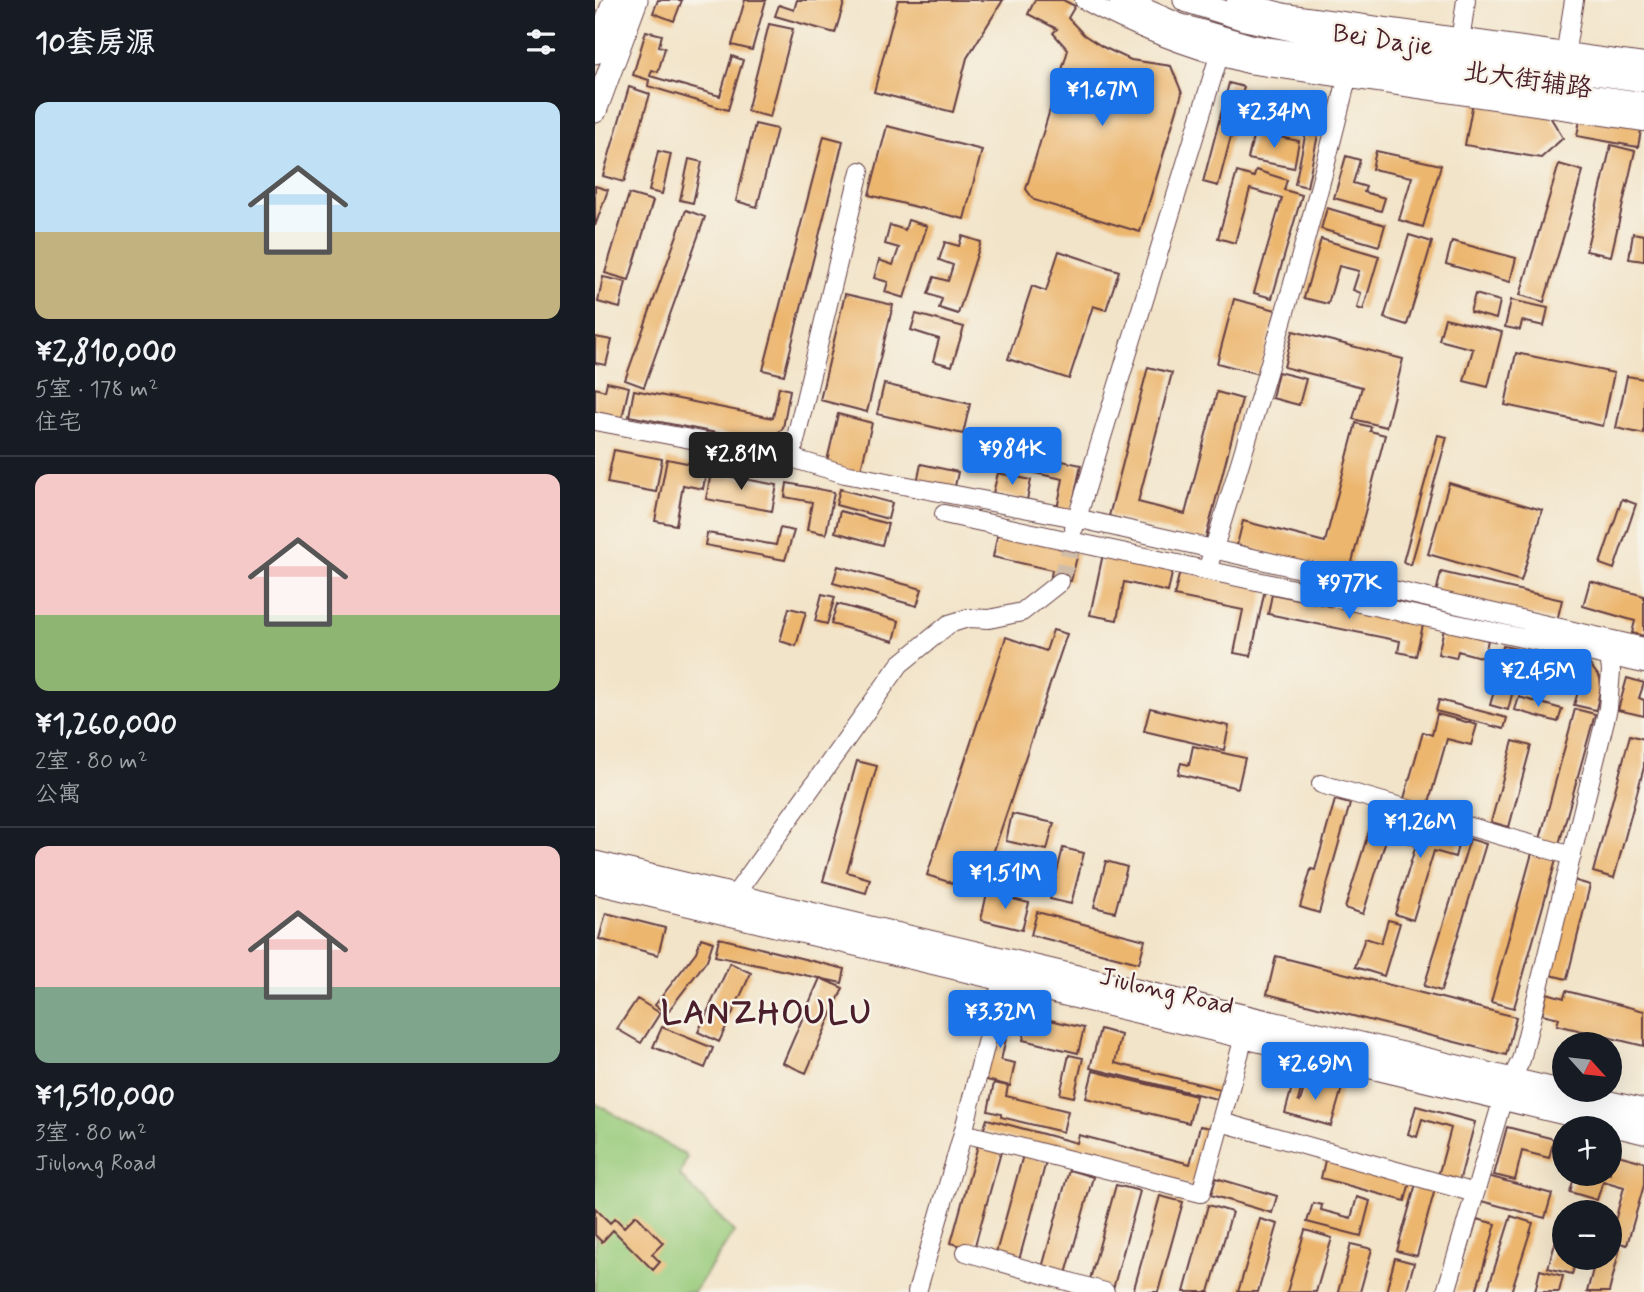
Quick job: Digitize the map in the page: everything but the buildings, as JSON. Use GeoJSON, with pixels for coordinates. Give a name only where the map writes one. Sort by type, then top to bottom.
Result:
{"type":"FeatureCollection","features":[{"type":"Feature","properties":{"kind":"main road"},"geometry":{"type":"LineString","coordinates":[[595,52],[614,0]]}},
{"type":"Feature","properties":{"kind":"main road"},"geometry":{"type":"LineString","coordinates":[[595,111],[636,0]]}},
{"type":"Feature","properties":{"kind":"main road","name":"Bei Dajie"},"geometry":{"type":"LineString","coordinates":[[1121,0],[1222,48],[1289,54],[1349,71],[1644,104]]}},
{"type":"Feature","properties":{"kind":"main road","name":"Bei Dajie"},"geometry":{"type":"LineString","coordinates":[[1185,0],[1222,13],[1272,12],[1459,47],[1565,61],[1644,80]]}},
{"type":"Feature","properties":{"kind":"main road","name":"Jiulong Road"},"geometry":{"type":"LineString","coordinates":[[595,863],[1507,1089],[1644,1132]]}},
{"type":"Feature","properties":{"kind":"main road","name":"Jiulong Road"},"geometry":{"type":"LineString","coordinates":[[595,883],[1244,1037],[1507,1089],[1644,1111]]}},
{"type":"Feature","properties":{"kind":"street"},"geometry":{"type":"LineString","coordinates":[[1071,545],[1076,518],[1222,48],[1156,35],[1084,0]]}},
{"type":"Feature","properties":{"kind":"street"},"geometry":{"type":"LineString","coordinates":[[1236,0],[1272,12]]}},
{"type":"Feature","properties":{"kind":"street"},"geometry":{"type":"LineString","coordinates":[[1459,47],[1466,0]]}},
{"type":"Feature","properties":{"kind":"street"},"geometry":{"type":"LineString","coordinates":[[1565,61],[1574,0]]}},
{"type":"Feature","properties":{"kind":"street","name":"北大街辅路"},"geometry":{"type":"LineString","coordinates":[[1565,61],[1644,64]]}},
{"type":"Feature","properties":{"kind":"street"},"geometry":{"type":"LineString","coordinates":[[1207,570],[1261,395],[1332,142],[1349,71]]}},
{"type":"Feature","properties":{"kind":"street","name":"北大街辅路"},"geometry":{"type":"LineString","coordinates":[[1349,71],[1644,122]]}},
{"type":"Feature","properties":{"kind":"street"},"geometry":{"type":"LineString","coordinates":[[791,458],[860,172]]}},
{"type":"Feature","properties":{"kind":"street"},"geometry":{"type":"LineString","coordinates":[[595,421],[791,458],[845,474],[1076,518],[1608,648],[1644,664]]}},
{"type":"Feature","properties":{"kind":"street"},"geometry":{"type":"LineString","coordinates":[[944,514],[1071,545],[1608,648],[1644,647]]}},
{"type":"Feature","properties":{"kind":"street"},"geometry":{"type":"LineString","coordinates":[[734,896],[900,664],[949,624],[968,618],[989,619],[1022,612],[1060,582]]}},
{"type":"Feature","properties":{"kind":"street"},"geometry":{"type":"LineString","coordinates":[[1446,1292],[1507,1089],[1521,1060],[1608,708],[1611,671],[1608,648]]}},
{"type":"Feature","properties":{"kind":"street"},"geometry":{"type":"LineString","coordinates":[[1321,784],[1572,856]]}},
{"type":"Feature","properties":{"kind":"street"},"geometry":{"type":"LineString","coordinates":[[918,1292],[963,1133],[1002,980]]}},
{"type":"Feature","properties":{"kind":"street"},"geometry":{"type":"LineString","coordinates":[[963,1133],[1201,1193],[1244,1037]]}},
{"type":"Feature","properties":{"kind":"street"},"geometry":{"type":"LineString","coordinates":[[1221,1122],[1475,1193]]}},
{"type":"Feature","properties":{"kind":"street"},"geometry":{"type":"LineString","coordinates":[[965,1252],[1105,1292]]}},
{"type":"Feature","properties":{"kind":"green space"},"geometry":{"type":"Polygon","coordinates":[[[595,1103],[687,1156],[680,1176],[734,1232],[694,1292],[595,1292],[595,1103]]]}},
{"type":"Feature","properties":{"kind":"tunnel"},"geometry":{"type":"LineString","coordinates":[[1060,582],[1071,548]]}},
{"type":"Feature","properties":{"kind":"district","name":"LANZHOULU"},"geometry":{"type":"Point","coordinates":[767,1011]}}]}
